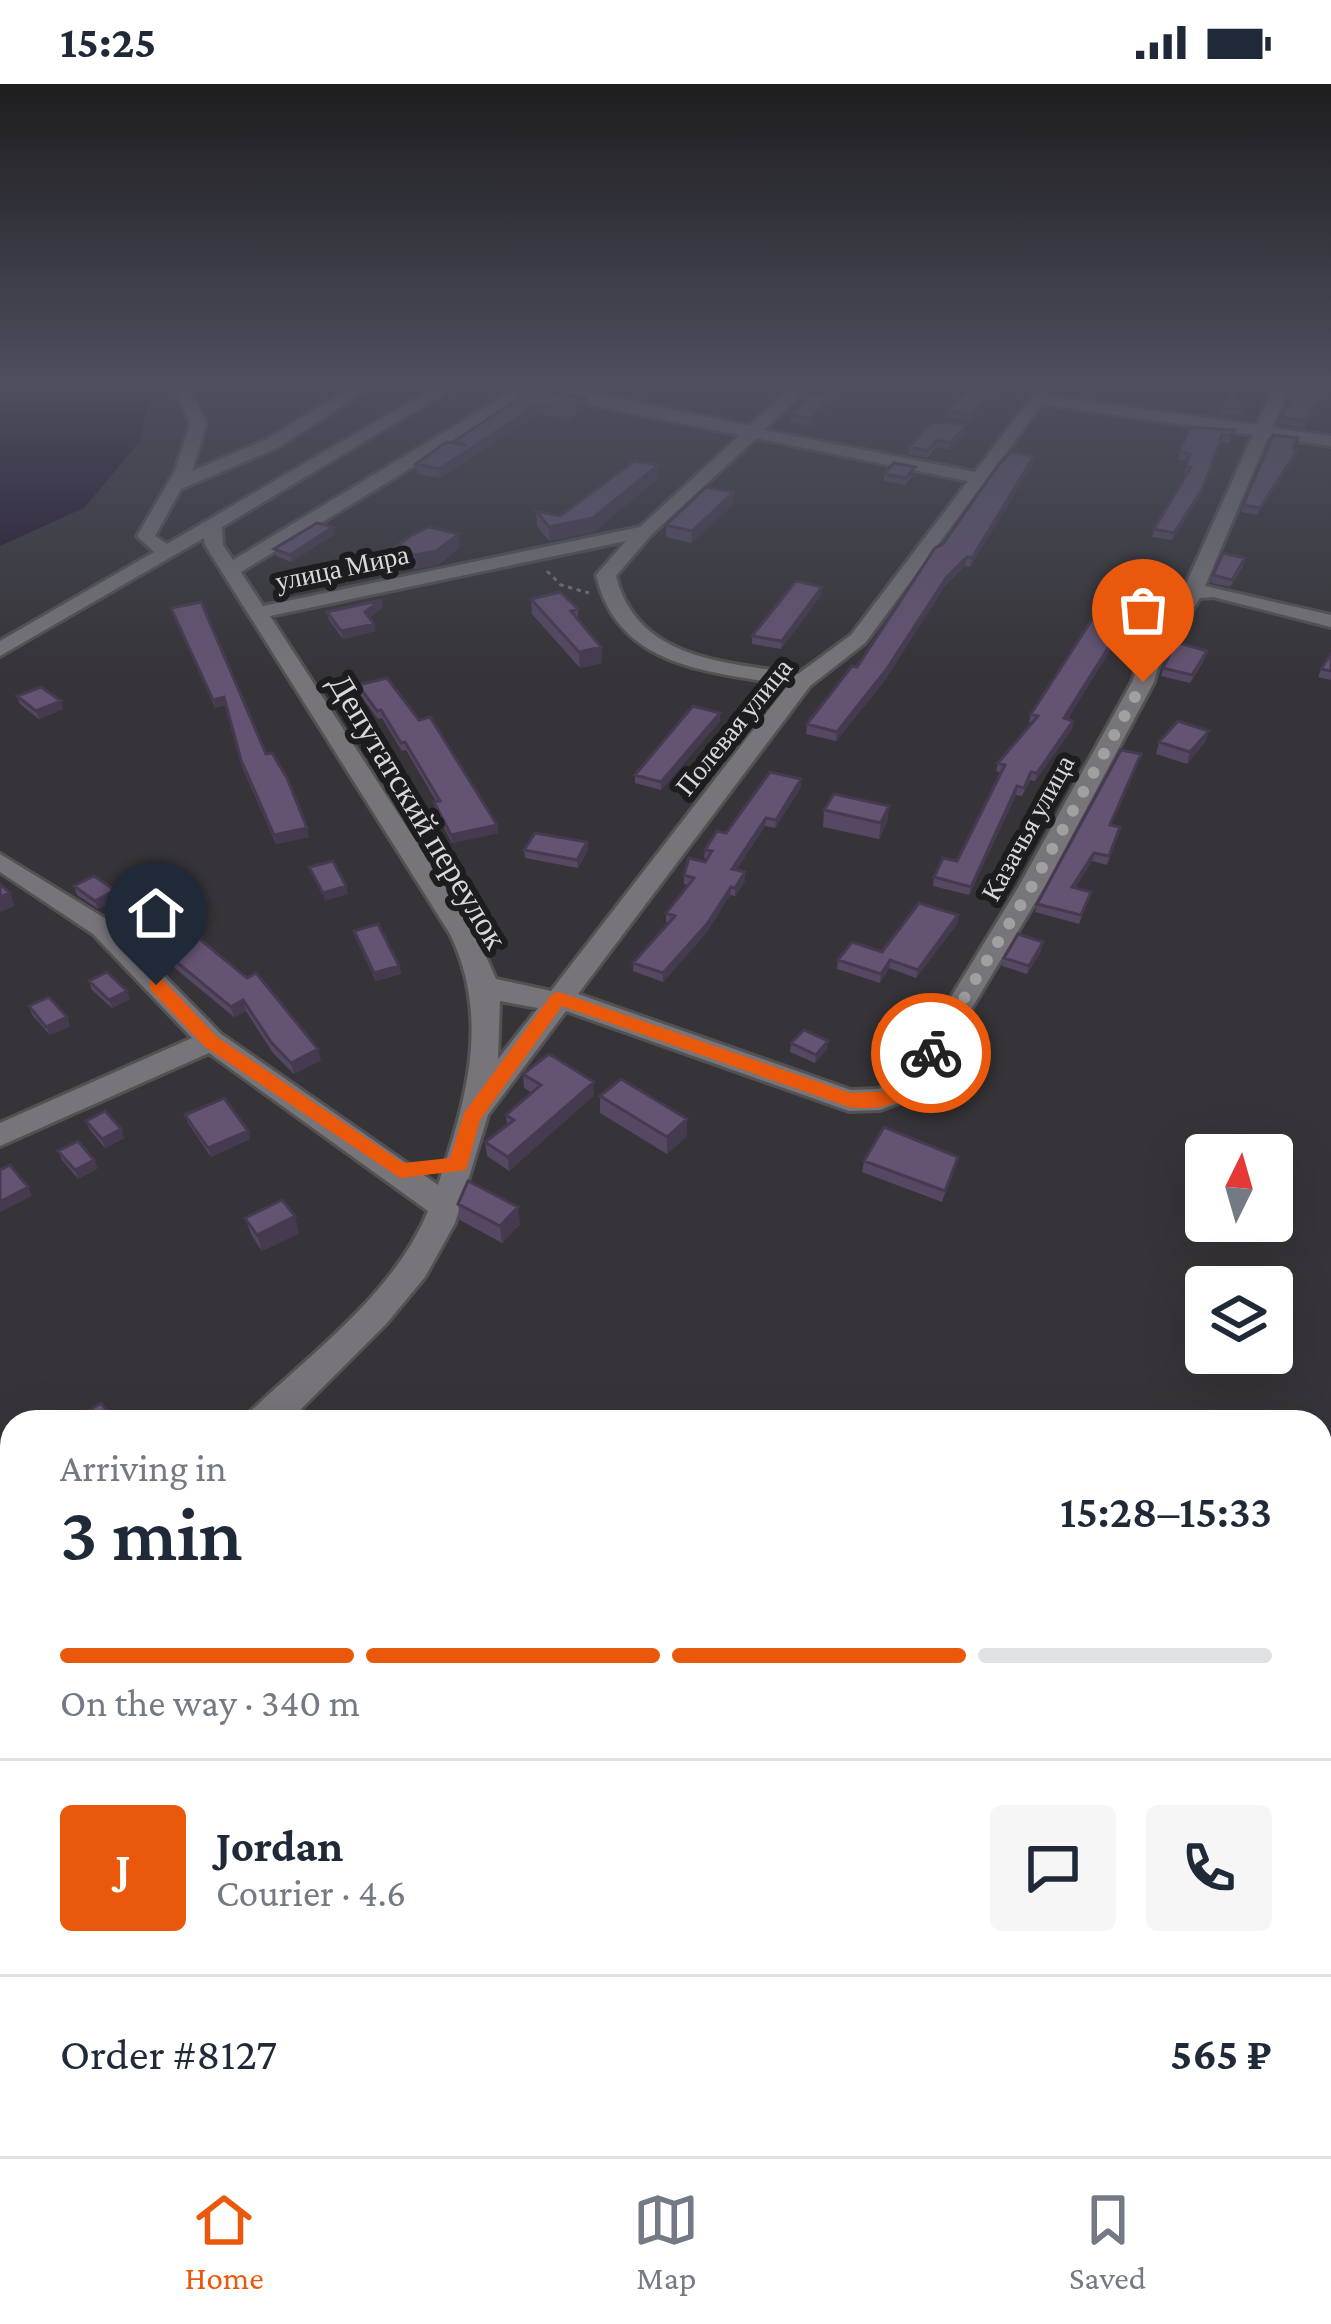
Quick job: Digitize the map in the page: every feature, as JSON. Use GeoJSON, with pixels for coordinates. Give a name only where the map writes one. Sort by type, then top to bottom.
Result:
{"type":"FeatureCollection","features":[{"type":"Feature","properties":{"kind":"street"},"geometry":{"type":"LineString","coordinates":[[170,550],[154,546],[146,536],[179,479]]}},
{"type":"Feature","properties":{"kind":"street"},"geometry":{"type":"LineString","coordinates":[[175,485],[190,479]]}},
{"type":"Feature","properties":{"kind":"street"},"geometry":{"type":"LineString","coordinates":[[0,650],[293,479]]}},
{"type":"Feature","properties":{"kind":"street"},"geometry":{"type":"LineString","coordinates":[[230,570],[381,479]]}},
{"type":"Feature","properties":{"kind":"street"},"geometry":{"type":"LineString","coordinates":[[703,479],[606,575],[606,593],[619,619],[635,633],[678,655],[802,681]]}},
{"type":"Feature","properties":{"kind":"street","name":"Полевая улица"},"geometry":{"type":"LineString","coordinates":[[470,1118],[802,681],[858,639],[975,479]]}},
{"type":"Feature","properties":{"kind":"street","name":"Казачья улица"},"geometry":{"type":"LineString","coordinates":[[559,998],[849,1100],[872,1102],[896,1096],[920,1071],[1032,886],[1143,682],[1151,657],[1192,592],[1241,479]]}},
{"type":"Feature","properties":{"kind":"street","name":"Депутатский переулок"},"geometry":{"type":"LineString","coordinates":[[206,530],[464,934],[484,986],[486,1030],[470,1118],[459,1165],[427,1248],[358,1330],[277,1410]]}},
{"type":"Feature","properties":{"kind":"street","name":"улица Мира"},"geometry":{"type":"LineString","coordinates":[[258,614],[646,531]]}},
{"type":"Feature","properties":{"kind":"street"},"geometry":{"type":"LineString","coordinates":[[1192,592],[1213,591],[1331,621]]}},
{"type":"Feature","properties":{"kind":"street"},"geometry":{"type":"LineString","coordinates":[[0,860],[101,928],[211,1041],[400,1171],[442,1213]]}},
{"type":"Feature","properties":{"kind":"street"},"geometry":{"type":"LineString","coordinates":[[484,986],[514,997],[559,998]]}},
{"type":"Feature","properties":{"kind":"street"},"geometry":{"type":"LineString","coordinates":[[0,1135],[211,1041]]}},
{"type":"Feature","properties":{"kind":"street"},"geometry":{"type":"LineString","coordinates":[[400,1171],[459,1165]]}},
{"type":"Feature","properties":{"kind":"path"},"geometry":{"type":"LineString","coordinates":[[498,562],[539,567],[561,585],[606,593]]}},
{"type":"Feature","properties":{"kind":"shaded area"},"geometry":{"type":"Polygon","coordinates":[[[0,479],[109,479],[84,508],[0,546],[0,479]]]}},
{"type":"Feature","properties":{"kind":"building"},"geometry":{"type":"Polygon","coordinates":[[[610,479],[641,479],[593,518],[549,527],[536,511],[560,516],[610,479]]]}},
{"type":"Feature","properties":{"kind":"building"},"geometry":{"type":"Polygon","coordinates":[[[989,479],[1020,479],[972,558],[967,557],[946,578],[886,670],[837,732],[807,724],[852,666],[857,667],[935,548],[943,544],[989,479]]]}},
{"type":"Feature","properties":{"kind":"building"},"geometry":{"type":"Polygon","coordinates":[[[1184,479],[1206,479],[1174,533],[1154,529],[1184,479]]]}},
{"type":"Feature","properties":{"kind":"building"},"geometry":{"type":"Polygon","coordinates":[[[1254,479],[1279,479],[1260,508],[1243,505],[1254,479]]]}},
{"type":"Feature","properties":{"kind":"building"},"geometry":{"type":"Polygon","coordinates":[[[706,487],[734,492],[692,531],[666,525],[706,487]]]}},
{"type":"Feature","properties":{"kind":"building"},"geometry":{"type":"Polygon","coordinates":[[[317,523],[333,527],[290,555],[274,549],[317,523]]]}},
{"type":"Feature","properties":{"kind":"building"},"geometry":{"type":"Polygon","coordinates":[[[429,527],[459,534],[436,551],[415,555],[392,550],[410,536],[429,527]]]}},
{"type":"Feature","properties":{"kind":"building"},"geometry":{"type":"Polygon","coordinates":[[[1223,553],[1245,558],[1232,580],[1213,575],[1223,553]]]}},
{"type":"Feature","properties":{"kind":"building"},"geometry":{"type":"Polygon","coordinates":[[[796,581],[822,587],[782,641],[752,636],[796,581]]]}},
{"type":"Feature","properties":{"kind":"building"},"geometry":{"type":"Polygon","coordinates":[[[1117,581],[1147,586],[1064,718],[1073,721],[1037,773],[1031,772],[1024,788],[1017,786],[971,887],[934,877],[943,858],[957,861],[1005,765],[998,763],[1038,716],[1031,714],[1117,581]]]}},
{"type":"Feature","properties":{"kind":"building"},"geometry":{"type":"Polygon","coordinates":[[[560,592],[578,609],[571,611],[601,647],[579,652],[531,599],[560,592]]]}},
{"type":"Feature","properties":{"kind":"building"},"geometry":{"type":"Polygon","coordinates":[[[381,600],[365,612],[374,624],[341,631],[327,612],[381,600]]]}},
{"type":"Feature","properties":{"kind":"building"},"geometry":{"type":"Polygon","coordinates":[[[201,602],[266,754],[272,753],[287,778],[307,828],[274,835],[241,760],[224,697],[213,700],[171,608],[201,602]]]}},
{"type":"Feature","properties":{"kind":"building"},"geometry":{"type":"Polygon","coordinates":[[[1176,642],[1207,651],[1192,675],[1163,668],[1176,642]]]}},
{"type":"Feature","properties":{"kind":"building"},"geometry":{"type":"Polygon","coordinates":[[[387,678],[419,720],[430,717],[497,825],[451,835],[434,802],[440,801],[405,742],[401,743],[358,685],[387,678]]]}},
{"type":"Feature","properties":{"kind":"building"},"geometry":{"type":"Polygon","coordinates":[[[41,687],[61,701],[36,711],[17,696],[41,687]]]}},
{"type":"Feature","properties":{"kind":"building"},"geometry":{"type":"Polygon","coordinates":[[[693,706],[720,713],[661,782],[635,775],[693,706]]]}},
{"type":"Feature","properties":{"kind":"building"},"geometry":{"type":"Polygon","coordinates":[[[1178,721],[1209,731],[1190,752],[1159,742],[1178,721]]]}},
{"type":"Feature","properties":{"kind":"building"},"geometry":{"type":"Polygon","coordinates":[[[1121,750],[1141,754],[1110,825],[1120,827],[1109,856],[1094,853],[1072,887],[1091,892],[1081,915],[1037,904],[1121,750]]]}},
{"type":"Feature","properties":{"kind":"building"},"geometry":{"type":"Polygon","coordinates":[[[770,772],[801,779],[776,820],[766,818],[732,869],[745,872],[735,888],[731,887],[707,924],[663,973],[633,963],[675,916],[666,913],[694,878],[684,875],[689,858],[705,862],[712,851],[705,850],[717,831],[726,833],[770,772]]]}},
{"type":"Feature","properties":{"kind":"building"},"geometry":{"type":"Polygon","coordinates":[[[834,794],[889,806],[881,823],[824,810],[834,794]]]}},
{"type":"Feature","properties":{"kind":"building"},"geometry":{"type":"Polygon","coordinates":[[[535,833],[587,842],[577,860],[524,850],[535,833]]]}},
{"type":"Feature","properties":{"kind":"building"},"geometry":{"type":"Polygon","coordinates":[[[333,861],[346,886],[323,893],[309,867],[333,861]]]}},
{"type":"Feature","properties":{"kind":"building"},"geometry":{"type":"Polygon","coordinates":[[[94,876],[115,890],[95,901],[74,886],[94,876]]]}},
{"type":"Feature","properties":{"kind":"building"},"geometry":{"type":"Polygon","coordinates":[[[919,903],[958,915],[918,970],[890,960],[881,974],[838,960],[852,942],[882,952],[919,903]]]}},
{"type":"Feature","properties":{"kind":"building"},"geometry":{"type":"Polygon","coordinates":[[[175,919],[247,978],[256,973],[318,1049],[291,1063],[243,1000],[231,1007],[144,935],[175,919]]]}},
{"type":"Feature","properties":{"kind":"building"},"geometry":{"type":"Polygon","coordinates":[[[378,924],[399,966],[374,973],[354,931],[378,924]]]}},
{"type":"Feature","properties":{"kind":"building"},"geometry":{"type":"Polygon","coordinates":[[[1018,934],[1043,942],[1029,966],[1004,958],[1018,934]]]}},
{"type":"Feature","properties":{"kind":"building"},"geometry":{"type":"Polygon","coordinates":[[[107,972],[127,991],[109,1000],[89,981],[107,972]]]}},
{"type":"Feature","properties":{"kind":"building"},"geometry":{"type":"Polygon","coordinates":[[[49,997],[67,1017],[46,1027],[29,1006],[49,997]]]}},
{"type":"Feature","properties":{"kind":"building"},"geometry":{"type":"Polygon","coordinates":[[[804,1030],[828,1041],[816,1055],[791,1043],[804,1030]]]}},
{"type":"Feature","properties":{"kind":"building"},"geometry":{"type":"Polygon","coordinates":[[[549,1054],[594,1082],[508,1157],[485,1142],[514,1120],[506,1115],[541,1085],[523,1074],[549,1054]]]}},
{"type":"Feature","properties":{"kind":"building"},"geometry":{"type":"Polygon","coordinates":[[[621,1079],[687,1119],[667,1137],[600,1096],[621,1079]]]}},
{"type":"Feature","properties":{"kind":"building"},"geometry":{"type":"Polygon","coordinates":[[[224,1098],[248,1131],[208,1148],[185,1115],[224,1098]]]}},
{"type":"Feature","properties":{"kind":"building"},"geometry":{"type":"Polygon","coordinates":[[[105,1111],[121,1129],[102,1139],[86,1121],[105,1111]]]}},
{"type":"Feature","properties":{"kind":"building"},"geometry":{"type":"Polygon","coordinates":[[[884,1127],[958,1157],[945,1191],[864,1161],[884,1127]]]}},
{"type":"Feature","properties":{"kind":"building"},"geometry":{"type":"Polygon","coordinates":[[[78,1141],[94,1160],[75,1170],[58,1151],[78,1141]]]}},
{"type":"Feature","properties":{"kind":"building"},"geometry":{"type":"Polygon","coordinates":[[[10,1165],[28,1187],[0,1202],[0,1170],[10,1165]]]}},
{"type":"Feature","properties":{"kind":"building"},"geometry":{"type":"Polygon","coordinates":[[[468,1181],[518,1207],[500,1226],[458,1204],[468,1181]]]}},
{"type":"Feature","properties":{"kind":"building"},"geometry":{"type":"Polygon","coordinates":[[[282,1200],[295,1216],[257,1235],[245,1218],[282,1200]]]}},
{"type":"Feature","properties":{"kind":"way so far"},"geometry":{"type":"LineString","coordinates":[[931,1053],[1032,886],[1143,682]]}},
{"type":"Feature","properties":{"kind":"route"},"geometry":{"type":"LineString","coordinates":[[156,985],[211,1041],[400,1171],[459,1165],[470,1118],[559,998],[849,1100],[872,1102],[896,1096],[931,1053]]}}]}
